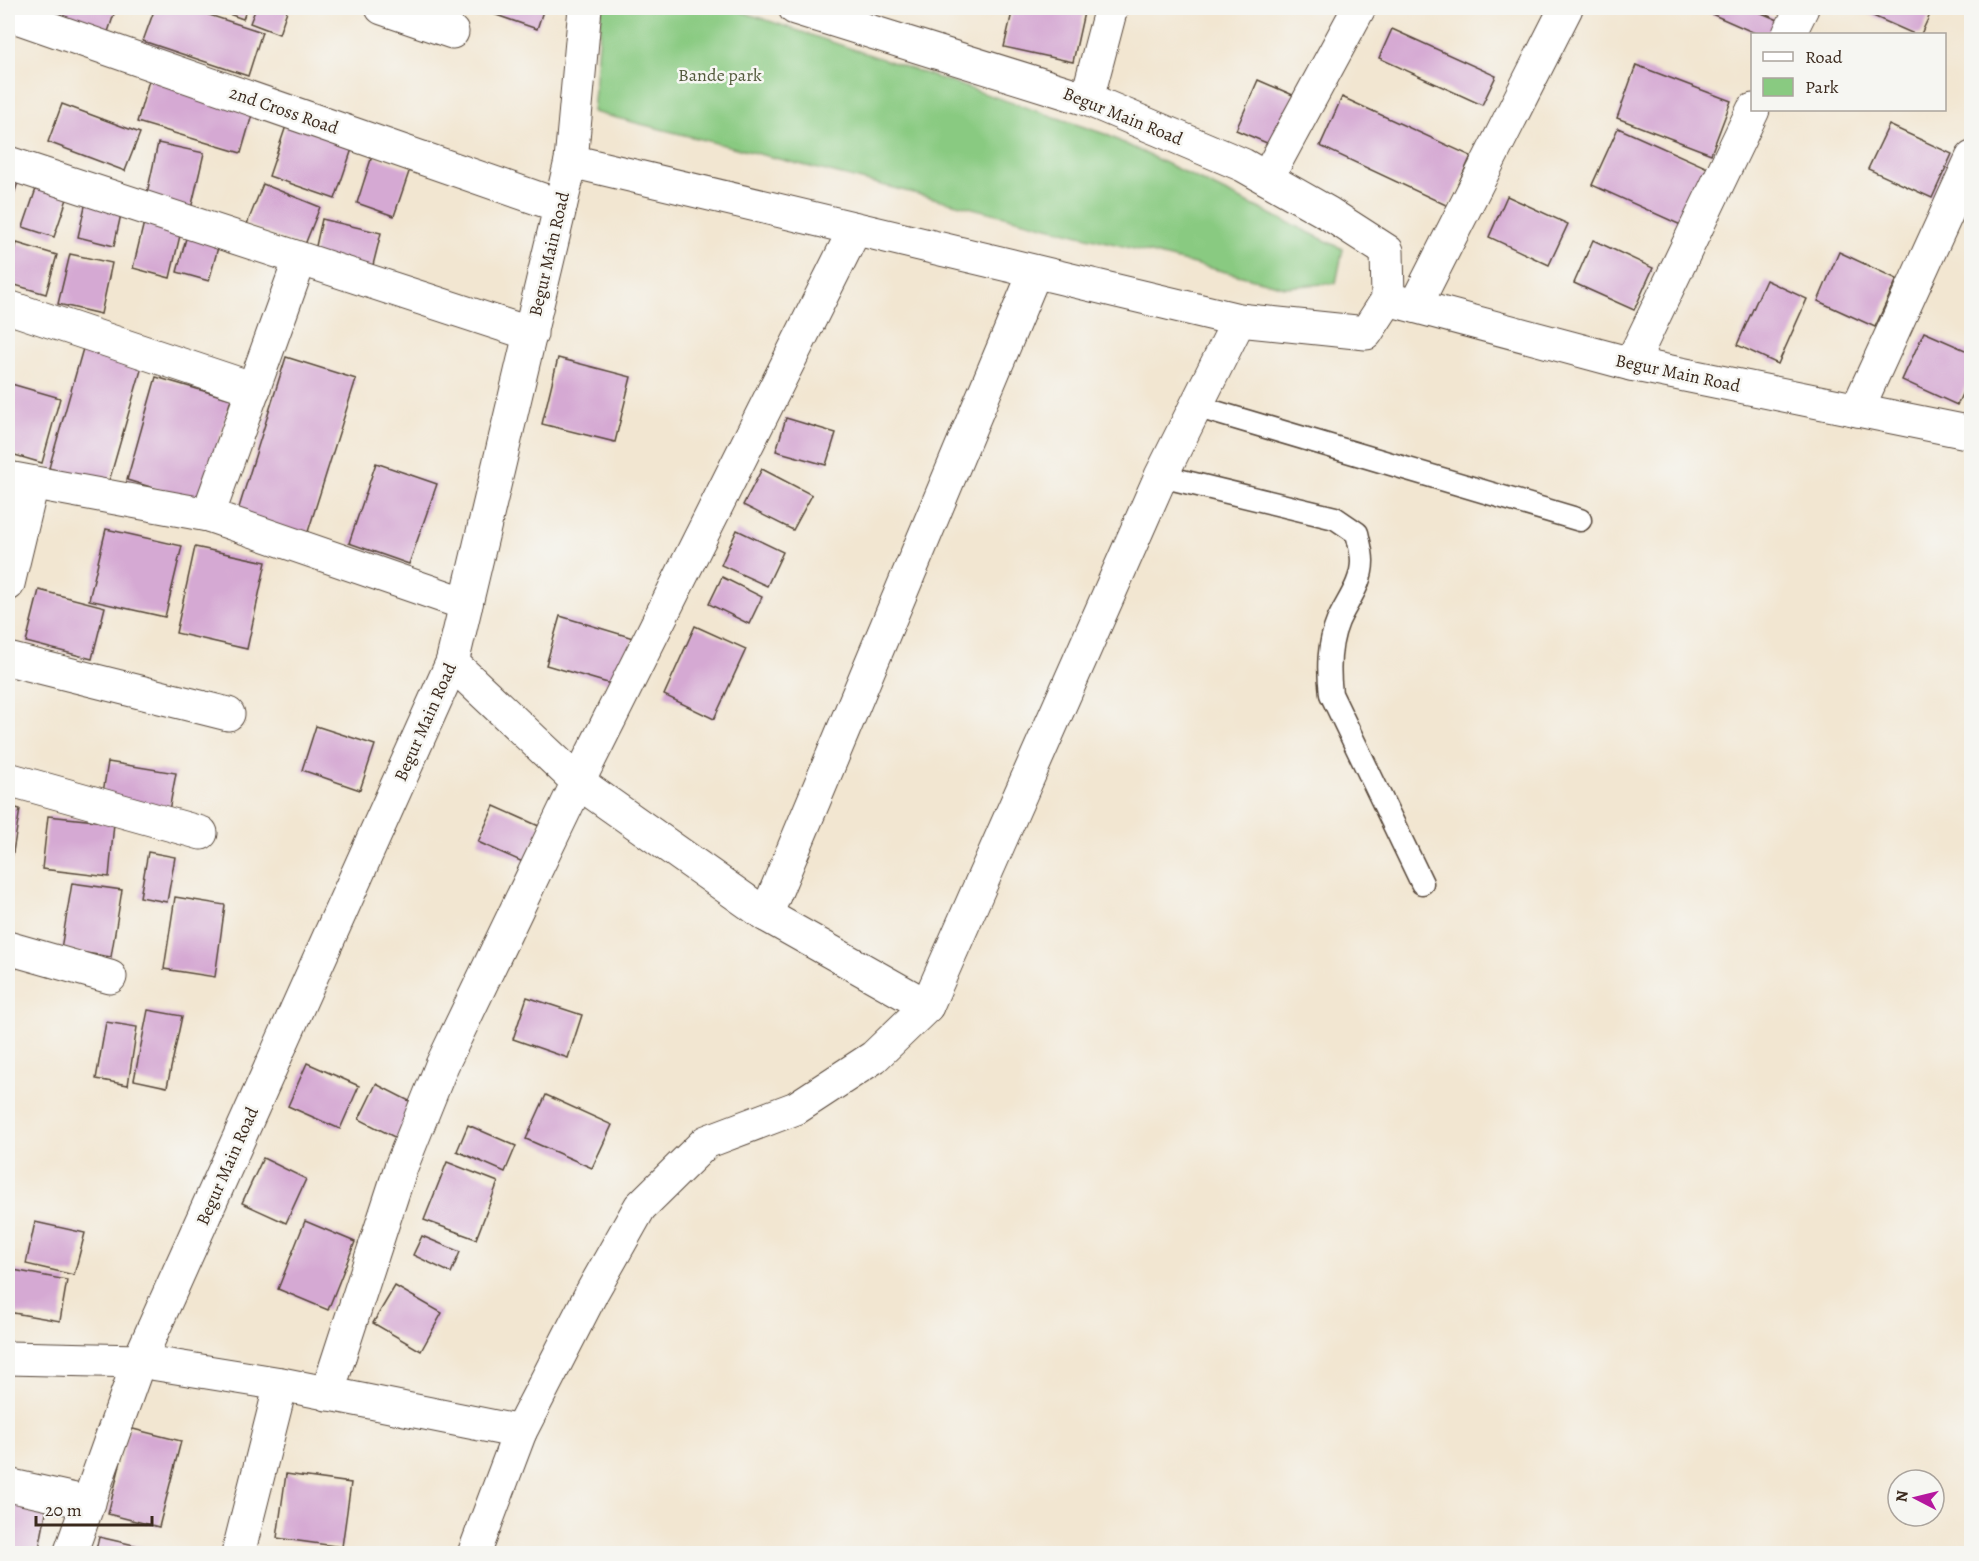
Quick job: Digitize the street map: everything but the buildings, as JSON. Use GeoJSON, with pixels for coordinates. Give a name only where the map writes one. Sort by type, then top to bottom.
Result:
{"type":"FeatureCollection","features":[{"type":"Feature","properties":{"kind":"street"},"geometry":{"type":"LineString","coordinates":[[382,8],[452,32]]}},
{"type":"Feature","properties":{"kind":"street","name":"Begur Main Road"},"geometry":{"type":"LineString","coordinates":[[70,1554],[139,1361],[452,663],[571,161],[585,8]]}},
{"type":"Feature","properties":{"kind":"street","name":"Begur Main Road"},"geometry":{"type":"LineString","coordinates":[[795,8],[1087,99],[1243,165],[1328,213],[1387,251],[1401,303],[1631,364],[1971,433]]}},
{"type":"Feature","properties":{"kind":"street"},"geometry":{"type":"LineString","coordinates":[[1087,99],[1111,8]]}},
{"type":"Feature","properties":{"kind":"street"},"geometry":{"type":"LineString","coordinates":[[1267,178],[1359,8]]}},
{"type":"Feature","properties":{"kind":"street"},"geometry":{"type":"LineString","coordinates":[[571,161],[1239,320],[1366,333],[1401,303],[1566,8]]}},
{"type":"Feature","properties":{"kind":"street"},"geometry":{"type":"LineString","coordinates":[[1790,33],[1802,8]]}},
{"type":"Feature","properties":{"kind":"street","name":"2nd Cross Road"},"geometry":{"type":"LineString","coordinates":[[8,14],[560,206]]}},
{"type":"Feature","properties":{"kind":"street"},"geometry":{"type":"LineString","coordinates":[[1631,364],[1753,111]]}},
{"type":"Feature","properties":{"kind":"street"},"geometry":{"type":"LineString","coordinates":[[1857,410],[1971,158]]}},
{"type":"Feature","properties":{"kind":"street"},"geometry":{"type":"LineString","coordinates":[[8,163],[531,334]]}},
{"type":"Feature","properties":{"kind":"street"},"geometry":{"type":"LineString","coordinates":[[327,1394],[401,1167],[442,1065],[578,782],[855,229]]}},
{"type":"Feature","properties":{"kind":"street"},"geometry":{"type":"LineString","coordinates":[[208,515],[300,259]]}},
{"type":"Feature","properties":{"kind":"street"},"geometry":{"type":"LineString","coordinates":[[766,915],[1035,272]]}},
{"type":"Feature","properties":{"kind":"street"},"geometry":{"type":"LineString","coordinates":[[8,307],[254,389]]}},
{"type":"Feature","properties":{"kind":"street"},"geometry":{"type":"LineString","coordinates":[[474,1554],[520,1432],[592,1292],[640,1207],[706,1142],[796,1108],[874,1057],[927,1006],[1161,476],[1239,320]]}},
{"type":"Feature","properties":{"kind":"street"},"geometry":{"type":"LineString","coordinates":[[8,584],[20,481],[208,515],[466,604]]}},
{"type":"Feature","properties":{"kind":"street"},"geometry":{"type":"LineString","coordinates":[[8,659],[228,714]]}},
{"type":"Feature","properties":{"kind":"street"},"geometry":{"type":"LineString","coordinates":[[452,663],[578,782],[766,915],[927,1006]]}},
{"type":"Feature","properties":{"kind":"street"},"geometry":{"type":"LineString","coordinates":[[8,779],[201,833]]}},
{"type":"Feature","properties":{"kind":"street"},"geometry":{"type":"LineString","coordinates":[[8,948],[110,977]]}},
{"type":"Feature","properties":{"kind":"street"},"geometry":{"type":"LineString","coordinates":[[8,1358],[139,1361],[281,1384],[520,1432]]}},
{"type":"Feature","properties":{"kind":"street"},"geometry":{"type":"LineString","coordinates":[[238,1554],[281,1384]]}},
{"type":"Feature","properties":{"kind":"street"},"geometry":{"type":"LineString","coordinates":[[8,1485],[89,1503]]}},
{"type":"Feature","properties":{"kind":"lane"},"geometry":{"type":"LineString","coordinates":[[1195,406],[1580,520]]}},
{"type":"Feature","properties":{"kind":"lane"},"geometry":{"type":"LineString","coordinates":[[1161,476],[1335,518],[1358,533],[1362,562],[1355,592],[1338,621],[1331,646],[1328,670],[1331,694],[1422,883]]}},
{"type":"Feature","properties":{"kind":"green space","name":"Bande park"},"geometry":{"type":"Polygon","coordinates":[[[602,8],[731,8],[1105,134],[1343,249],[1336,283],[1285,287],[593,112],[602,8]]]}}]}
